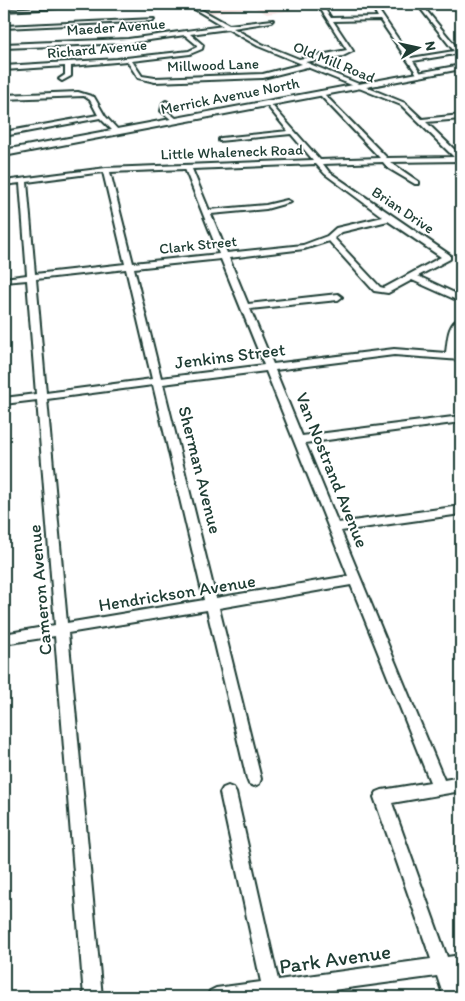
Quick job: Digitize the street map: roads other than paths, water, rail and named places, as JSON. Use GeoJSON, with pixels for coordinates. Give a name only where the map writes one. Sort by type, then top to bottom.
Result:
{"type":"FeatureCollection","features":[{"type":"Feature","properties":{"kind":"main road","name":"Merrick Avenue North"},"geometry":{"type":"LineString","coordinates":[[4,153],[461,67]]}},
{"type":"Feature","properties":{"kind":"street"},"geometry":{"type":"LineString","coordinates":[[4,10],[129,4]]}},
{"type":"Feature","properties":{"kind":"street","name":"Old Mill Road"},"geometry":{"type":"LineString","coordinates":[[188,4],[260,45],[403,104],[460,159]]}},
{"type":"Feature","properties":{"kind":"street"},"geometry":{"type":"LineString","coordinates":[[376,4],[375,8],[420,75]]}},
{"type":"Feature","properties":{"kind":"street"},"geometry":{"type":"LineString","coordinates":[[410,60],[459,51],[419,4]]}},
{"type":"Feature","properties":{"kind":"street"},"geometry":{"type":"LineString","coordinates":[[299,61],[343,54],[350,51],[322,9]]}},
{"type":"Feature","properties":{"kind":"street"},"geometry":{"type":"LineString","coordinates":[[330,20],[382,18]]}},
{"type":"Feature","properties":{"kind":"street"},"geometry":{"type":"LineString","coordinates":[[4,27],[152,20]]}},
{"type":"Feature","properties":{"kind":"street","name":"Maeder Avenue"},"geometry":{"type":"LineString","coordinates":[[4,46],[128,41],[271,21]]}},
{"type":"Feature","properties":{"kind":"street"},"geometry":{"type":"LineString","coordinates":[[187,34],[201,46],[190,52]]}},
{"type":"Feature","properties":{"kind":"street"},"geometry":{"type":"LineString","coordinates":[[190,52],[199,58]]}},
{"type":"Feature","properties":{"kind":"street","name":"Richard Avenue"},"geometry":{"type":"LineString","coordinates":[[4,68],[128,60],[190,52]]}},
{"type":"Feature","properties":{"kind":"street","name":"Millwood Lane"},"geometry":{"type":"LineString","coordinates":[[128,60],[140,77],[155,80],[263,76],[307,65]]}},
{"type":"Feature","properties":{"kind":"street"},"geometry":{"type":"LineString","coordinates":[[62,79],[68,76],[68,64]]}},
{"type":"Feature","properties":{"kind":"street"},"geometry":{"type":"LineString","coordinates":[[321,93],[394,170],[418,183]]}},
{"type":"Feature","properties":{"kind":"street"},"geometry":{"type":"LineString","coordinates":[[4,98],[78,94],[90,96],[93,98],[102,116],[117,132]]}},
{"type":"Feature","properties":{"kind":"street"},"geometry":{"type":"LineString","coordinates":[[166,103],[164,111],[175,120]]}},
{"type":"Feature","properties":{"kind":"street","name":"Brian Drive"},"geometry":{"type":"LineString","coordinates":[[268,103],[327,172],[390,218],[446,255],[447,257],[411,276]]}},
{"type":"Feature","properties":{"kind":"street"},"geometry":{"type":"LineString","coordinates":[[4,134],[31,126],[102,116]]}},
{"type":"Feature","properties":{"kind":"street"},"geometry":{"type":"LineString","coordinates":[[420,121],[461,117]]}},
{"type":"Feature","properties":{"kind":"street"},"geometry":{"type":"LineString","coordinates":[[221,140],[293,132]]}},
{"type":"Feature","properties":{"kind":"street","name":"Little Whaleneck Road"},"geometry":{"type":"LineString","coordinates":[[4,183],[106,170],[460,159]]}},
{"type":"Feature","properties":{"kind":"street","name":"Van Nostrand Avenue"},"geometry":{"type":"LineString","coordinates":[[188,167],[439,787]]}},
{"type":"Feature","properties":{"kind":"street","name":"Sherman Avenue"},"geometry":{"type":"LineString","coordinates":[[106,170],[254,779]]}},
{"type":"Feature","properties":{"kind":"street","name":"Cameron Avenue"},"geometry":{"type":"LineString","coordinates":[[23,181],[93,997]]}},
{"type":"Feature","properties":{"kind":"street"},"geometry":{"type":"LineString","coordinates":[[206,212],[266,207],[287,202]]}},
{"type":"Feature","properties":{"kind":"street","name":"Clark Street"},"geometry":{"type":"LineString","coordinates":[[4,280],[304,248],[330,238],[339,230],[390,218]]}},
{"type":"Feature","properties":{"kind":"street"},"geometry":{"type":"LineString","coordinates":[[330,238],[377,289],[385,291],[411,276],[461,299]]}},
{"type":"Feature","properties":{"kind":"street"},"geometry":{"type":"LineString","coordinates":[[244,307],[338,297]]}},
{"type":"Feature","properties":{"kind":"street"},"geometry":{"type":"LineString","coordinates":[[450,356],[455,327],[461,321]]}},
{"type":"Feature","properties":{"kind":"street","name":"Jenkins Street"},"geometry":{"type":"LineString","coordinates":[[4,401],[394,352],[461,357]]}},
{"type":"Feature","properties":{"kind":"street"},"geometry":{"type":"LineString","coordinates":[[298,440],[461,419]]}},
{"type":"Feature","properties":{"kind":"street"},"geometry":{"type":"LineString","coordinates":[[334,528],[461,510]]}},
{"type":"Feature","properties":{"kind":"street","name":"Hendrickson Avenue"},"geometry":{"type":"LineString","coordinates":[[4,639],[355,580]]}},
{"type":"Feature","properties":{"kind":"street"},"geometry":{"type":"LineString","coordinates":[[453,997],[382,797],[461,784]]}},
{"type":"Feature","properties":{"kind":"street"},"geometry":{"type":"LineString","coordinates":[[228,793],[272,994]]}},
{"type":"Feature","properties":{"kind":"street","name":"Park Avenue"},"geometry":{"type":"LineString","coordinates":[[216,997],[272,994],[461,964]]}}]}
